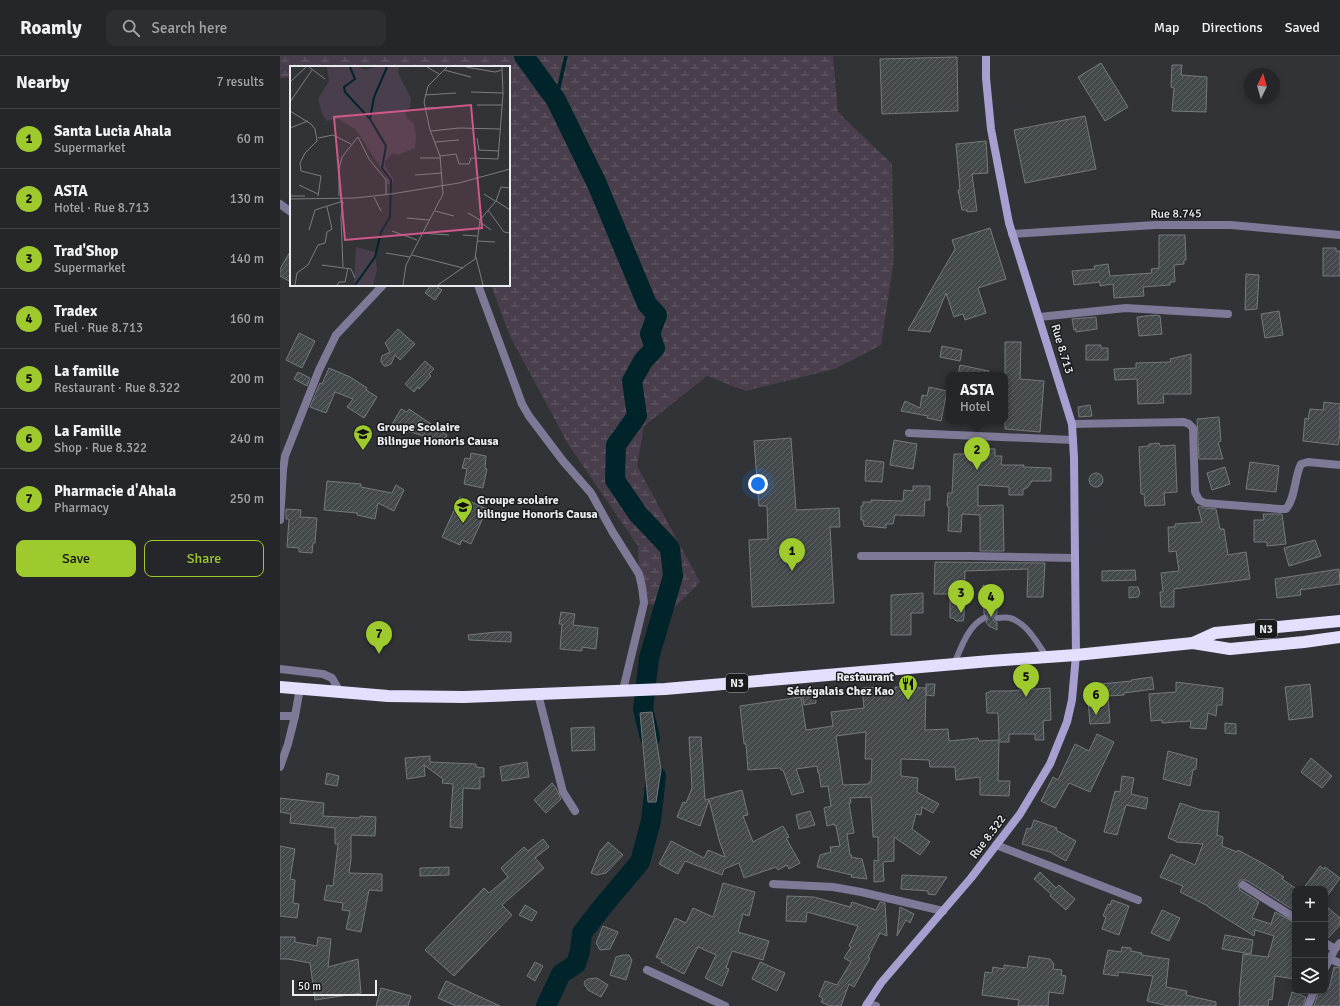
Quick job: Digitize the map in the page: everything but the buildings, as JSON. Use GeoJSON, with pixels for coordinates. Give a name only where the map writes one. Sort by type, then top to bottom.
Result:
{"type":"FeatureCollection","features":[{"type":"Feature","properties":{"kind":"highway","name":"N3"},"geometry":{"type":"LineString","coordinates":[[1193,644],[1215,633],[1340,621]]}},
{"type":"Feature","properties":{"kind":"highway","name":"N3"},"geometry":{"type":"LineString","coordinates":[[280,687],[388,696],[456,697],[623,690],[746,682],[1193,644],[1230,649],[1340,637]]}},
{"type":"Feature","properties":{"kind":"main road","name":"Rue 8.713"},"geometry":{"type":"LineString","coordinates":[[986,56],[986,78],[991,129],[1012,234],[1072,424],[1076,655]]}},
{"type":"Feature","properties":{"kind":"main road","name":"Rue 8.322"},"geometry":{"type":"LineString","coordinates":[[866,1005],[881,983],[971,878],[1020,814],[1050,764],[1072,700],[1076,655]]}},
{"type":"Feature","properties":{"kind":"street"},"geometry":{"type":"LineString","coordinates":[[280,204],[290,211]]}},
{"type":"Feature","properties":{"kind":"street","name":"Rue 8.745"},"geometry":{"type":"LineString","coordinates":[[1012,234],[1155,225],[1231,225],[1340,235]]}},
{"type":"Feature","properties":{"kind":"street"},"geometry":{"type":"LineString","coordinates":[[280,520],[285,456],[319,370],[336,335],[382,286]]}},
{"type":"Feature","properties":{"kind":"street"},"geometry":{"type":"LineString","coordinates":[[478,286],[522,404],[529,416],[563,461],[591,493],[639,574],[644,603],[623,690]]}},
{"type":"Feature","properties":{"kind":"street"},"geometry":{"type":"LineString","coordinates":[[1039,317],[1126,308],[1228,314]]}},
{"type":"Feature","properties":{"kind":"street"},"geometry":{"type":"LineString","coordinates":[[1072,424],[1184,422],[1189,424],[1194,428],[1195,492],[1199,500],[1205,503],[1286,509],[1290,504],[1297,471],[1301,464],[1308,462],[1340,465]]}},
{"type":"Feature","properties":{"kind":"street"},"geometry":{"type":"LineString","coordinates":[[909,433],[1073,440]]}},
{"type":"Feature","properties":{"kind":"street"},"geometry":{"type":"LineString","coordinates":[[861,556],[1075,558]]}},
{"type":"Feature","properties":{"kind":"street"},"geometry":{"type":"LineString","coordinates":[[280,669],[324,674],[332,678],[340,692]]}},
{"type":"Feature","properties":{"kind":"street"},"geometry":{"type":"LineString","coordinates":[[280,767],[288,744],[300,688]]}},
{"type":"Feature","properties":{"kind":"street"},"geometry":{"type":"LineString","coordinates":[[538,694],[563,792],[575,811]]}},
{"type":"Feature","properties":{"kind":"street"},"geometry":{"type":"LineString","coordinates":[[280,716],[295,716]]}},
{"type":"Feature","properties":{"kind":"street"},"geometry":{"type":"LineString","coordinates":[[996,845],[1138,900]]}},
{"type":"Feature","properties":{"kind":"street"},"geometry":{"type":"LineString","coordinates":[[773,884],[833,887],[943,911]]}},
{"type":"Feature","properties":{"kind":"street"},"geometry":{"type":"LineString","coordinates":[[1243,885],[1292,916]]}},
{"type":"Feature","properties":{"kind":"street"},"geometry":{"type":"LineString","coordinates":[[1328,963],[1337,946]]}},
{"type":"Feature","properties":{"kind":"street"},"geometry":{"type":"LineString","coordinates":[[1330,959],[1340,963]]}},
{"type":"Feature","properties":{"kind":"street"},"geometry":{"type":"LineString","coordinates":[[647,970],[725,1006]]}},
{"type":"Feature","properties":{"kind":"street"},"geometry":{"type":"LineString","coordinates":[[1308,1006],[1313,994]]}},
{"type":"Feature","properties":{"kind":"street"},"geometry":{"type":"LineString","coordinates":[[866,1005],[876,1006]]}},
{"type":"Feature","properties":{"kind":"lane"},"geometry":{"type":"LineString","coordinates":[[954,664],[966,638],[979,620],[984,618]]}},
{"type":"Feature","properties":{"kind":"lane"},"geometry":{"type":"LineString","coordinates":[[997,618],[1009,618],[1021,624],[1047,657]]}},
{"type":"Feature","properties":{"kind":"green space"},"geometry":{"type":"Polygon","coordinates":[[[280,56],[833,56],[838,112],[892,164],[894,260],[881,345],[835,369],[746,391],[707,376],[644,426],[637,466],[700,582],[674,608],[644,603],[639,574],[638,546],[568,444],[510,336],[491,286],[510,286],[510,66],[290,66],[290,77],[280,78],[280,56]]]}},
{"type":"Feature","properties":{"kind":"waterway"},"geometry":{"type":"LineString","coordinates":[[524,56],[556,100],[597,184],[647,304],[657,315],[650,334],[655,348],[643,361],[632,381],[637,416],[616,445],[615,480],[638,514],[670,548],[673,576],[649,658],[643,709],[650,738]]}},
{"type":"Feature","properties":{"kind":"waterway"},"geometry":{"type":"LineString","coordinates":[[556,100],[566,56]]}},
{"type":"Feature","properties":{"kind":"waterway"},"geometry":{"type":"LineString","coordinates":[[546,1006],[561,974],[576,964],[580,951],[582,933],[640,862],[651,821],[656,776]]}},
{"type":"Feature","properties":{"kind":"place","name":"Groupe Scolaire Bilingue Honoris Causa"},"geometry":{"type":"Point","coordinates":[363,451]}},
{"type":"Feature","properties":{"kind":"place","name":"ASTA"},"geometry":{"type":"Point","coordinates":[977,470]}},
{"type":"Feature","properties":{"kind":"place","name":"Groupe scolaire bilingue Honoris Causa"},"geometry":{"type":"Point","coordinates":[463,524]}},
{"type":"Feature","properties":{"kind":"place","name":"Santa Lucia Ahala"},"geometry":{"type":"Point","coordinates":[792,571]}},
{"type":"Feature","properties":{"kind":"place","name":"Trad'Shop"},"geometry":{"type":"Point","coordinates":[961,613]}},
{"type":"Feature","properties":{"kind":"place","name":"Tradex"},"geometry":{"type":"Point","coordinates":[991,617]}},
{"type":"Feature","properties":{"kind":"place","name":"Pharmacie d'Ahala"},"geometry":{"type":"Point","coordinates":[379,654]}},
{"type":"Feature","properties":{"kind":"place","name":"La famille"},"geometry":{"type":"Point","coordinates":[1026,697]}},
{"type":"Feature","properties":{"kind":"place","name":"Restaurant Sénégalais Chez Kao"},"geometry":{"type":"Point","coordinates":[908,701]}},
{"type":"Feature","properties":{"kind":"place","name":"La Famille"},"geometry":{"type":"Point","coordinates":[1096,715]}}]}
